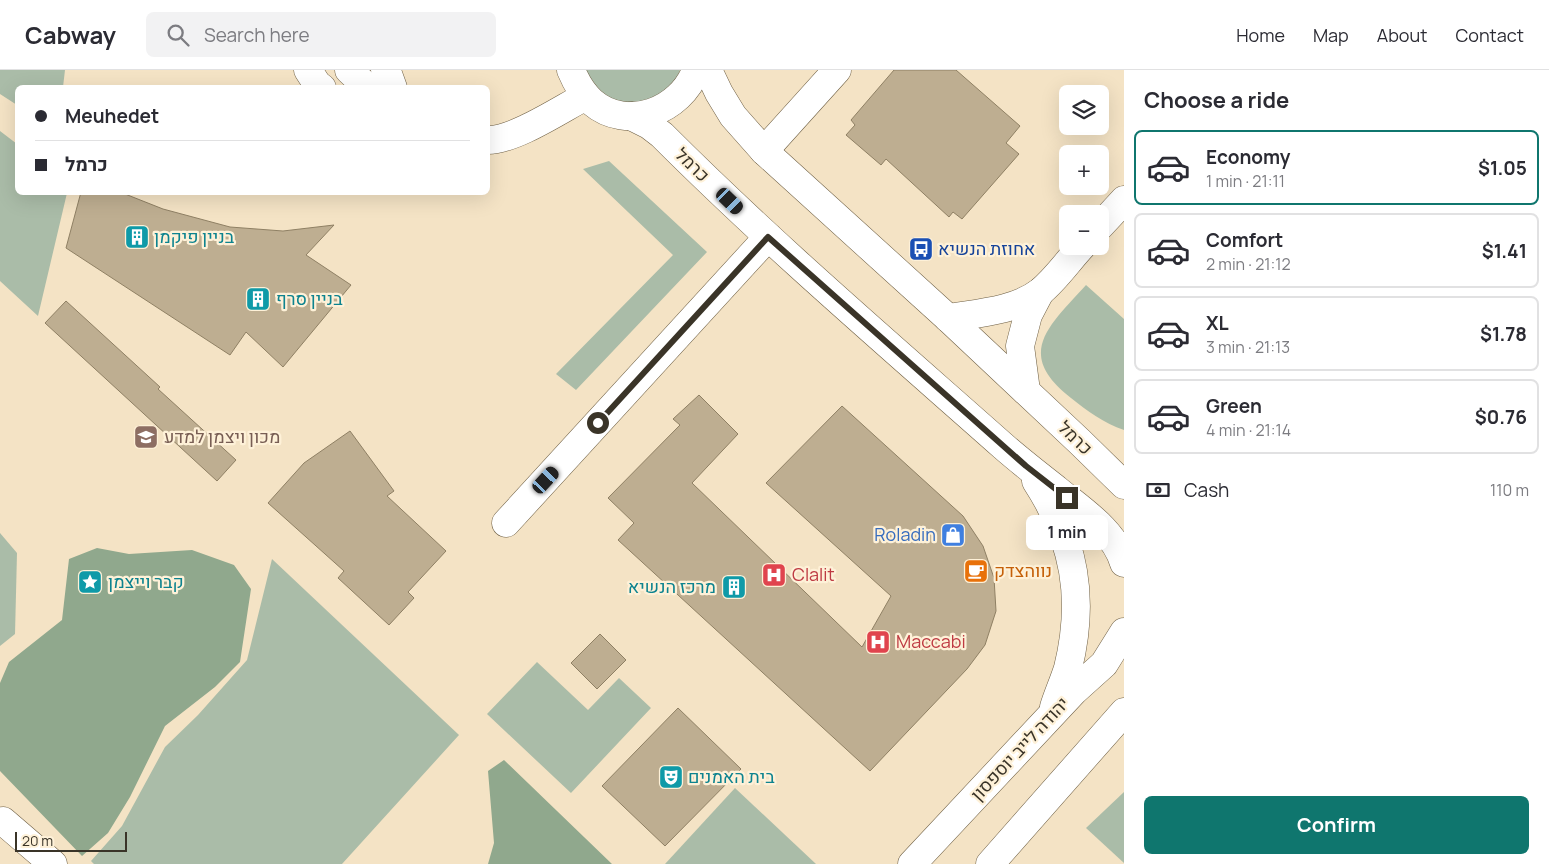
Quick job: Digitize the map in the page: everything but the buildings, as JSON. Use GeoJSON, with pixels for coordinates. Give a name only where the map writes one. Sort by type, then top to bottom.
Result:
{"type":"FeatureCollection","features":[{"type":"Feature","properties":{"kind":"street"},"geometry":{"type":"LineString","coordinates":[[308,70],[318,85]]}},
{"type":"Feature","properties":{"kind":"street"},"geometry":{"type":"LineString","coordinates":[[349,70],[365,85]]}},
{"type":"Feature","properties":{"kind":"street"},"geometry":{"type":"LineString","coordinates":[[385,70],[392,85]]}},
{"type":"Feature","properties":{"kind":"street"},"geometry":{"type":"LineString","coordinates":[[570,70],[579,88],[593,103],[611,112],[631,116],[651,113],[670,105],[691,82],[696,70]]}},
{"type":"Feature","properties":{"kind":"street","name":"כרמל"},"geometry":{"type":"LineString","coordinates":[[708,70],[722,99],[733,116],[764,151],[1026,390],[1124,485]]}},
{"type":"Feature","properties":{"kind":"street"},"geometry":{"type":"LineString","coordinates":[[764,151],[837,70]]}},
{"type":"Feature","properties":{"kind":"street"},"geometry":{"type":"LineString","coordinates":[[490,140],[497,140],[529,127],[586,96]]}},
{"type":"Feature","properties":{"kind":"street","name":"כרמל"},"geometry":{"type":"LineString","coordinates":[[631,116],[649,125],[662,135],[768,237],[1026,466],[1094,520],[1114,542],[1124,563]]}},
{"type":"Feature","properties":{"kind":"street"},"geometry":{"type":"LineString","coordinates":[[1109,216],[1124,200]]}},
{"type":"Feature","properties":{"kind":"street"},"geometry":{"type":"LineString","coordinates":[[506,523],[768,237]]}},
{"type":"Feature","properties":{"kind":"street"},"geometry":{"type":"LineString","coordinates":[[1026,390],[1020,346],[1028,315],[1040,292],[1074,255]]}},
{"type":"Feature","properties":{"kind":"street"},"geometry":{"type":"LineString","coordinates":[[948,318],[1007,307],[1040,292]]}},
{"type":"Feature","properties":{"kind":"street"},"geometry":{"type":"LineString","coordinates":[[1080,442],[1124,460]]}},
{"type":"Feature","properties":{"kind":"street"},"geometry":{"type":"LineString","coordinates":[[1026,466],[1054,512],[1069,550],[1074,572],[1076,620],[1073,643],[1067,669],[1051,716]]}},
{"type":"Feature","properties":{"kind":"street","name":"יהודה לייב יוספסון"},"geometry":{"type":"LineString","coordinates":[[912,864],[1074,691],[1104,664],[1124,632]]}},
{"type":"Feature","properties":{"kind":"street"},"geometry":{"type":"LineString","coordinates":[[990,864],[1124,712]]}},
{"type":"Feature","properties":{"kind":"street"},"geometry":{"type":"LineString","coordinates":[[1,819],[54,864]]}},
{"type":"Feature","properties":{"kind":"green space"},"geometry":{"type":"Polygon","coordinates":[[[0,70],[65,70],[63,85],[15,85],[15,104],[0,94],[0,70]]]}},
{"type":"Feature","properties":{"kind":"green space"},"geometry":{"type":"Polygon","coordinates":[[[583,70],[680,70],[673,85],[668,90],[656,98],[635,107],[600,96],[583,70]]]}},
{"type":"Feature","properties":{"kind":"green space"},"geometry":{"type":"Polygon","coordinates":[[[0,131],[15,142],[15,195],[67,195],[38,316],[0,281],[0,131]]]}},
{"type":"Feature","properties":{"kind":"green space"},"geometry":{"type":"Polygon","coordinates":[[[609,161],[707,252],[576,390],[556,374],[673,255],[583,169],[609,161]]]}},
{"type":"Feature","properties":{"kind":"green space"},"geometry":{"type":"Polygon","coordinates":[[[1086,285],[1124,319],[1124,430],[1103,420],[1077,403],[1054,382],[1044,368],[1041,354],[1043,340],[1060,314],[1086,285]]]}},
{"type":"Feature","properties":{"kind":"green space"},"geometry":{"type":"Polygon","coordinates":[[[0,533],[17,553],[15,634],[0,646],[0,533]]]}},
{"type":"Feature","properties":{"kind":"green space"},"geometry":{"type":"Polygon","coordinates":[[[97,548],[129,554],[192,550],[234,565],[251,589],[240,662],[215,687],[165,726],[130,797],[108,833],[82,856],[0,771],[0,683],[9,662],[62,620],[69,559],[97,548]]]}},
{"type":"Feature","properties":{"kind":"green space"},"geometry":{"type":"Polygon","coordinates":[[[272,559],[459,735],[342,864],[94,864],[91,861],[122,826],[165,747],[198,715],[247,660],[272,559]]]}},
{"type":"Feature","properties":{"kind":"green space"},"geometry":{"type":"Polygon","coordinates":[[[537,662],[588,710],[619,678],[651,708],[571,793],[487,714],[537,662]]]}},
{"type":"Feature","properties":{"kind":"green space"},"geometry":{"type":"Polygon","coordinates":[[[504,760],[612,864],[488,864],[494,843],[488,771],[504,760]]]}},
{"type":"Feature","properties":{"kind":"green space"},"geometry":{"type":"Polygon","coordinates":[[[735,788],[816,864],[665,864],[735,788]]]}},
{"type":"Feature","properties":{"kind":"green space"},"geometry":{"type":"Polygon","coordinates":[[[1124,792],[1124,863],[1086,828],[1124,792]]]}},
{"type":"Feature","properties":{"kind":"place","name":"בניין פיקמן"},"geometry":{"type":"Point","coordinates":[137,237]}},
{"type":"Feature","properties":{"kind":"place","name":"אחוזת הנשיא"},"geometry":{"type":"Point","coordinates":[921,249]}},
{"type":"Feature","properties":{"kind":"place","name":"בניין סרף"},"geometry":{"type":"Point","coordinates":[258,299]}},
{"type":"Feature","properties":{"kind":"place","name":"מכון ויצמן למדע"},"geometry":{"type":"Point","coordinates":[146,437]}},
{"type":"Feature","properties":{"kind":"place","name":"Roladin"},"geometry":{"type":"Point","coordinates":[953,535]}},
{"type":"Feature","properties":{"kind":"place","name":"נווהצדק"},"geometry":{"type":"Point","coordinates":[976,571]}},
{"type":"Feature","properties":{"kind":"place","name":"Clalit"},"geometry":{"type":"Point","coordinates":[774,575]}},
{"type":"Feature","properties":{"kind":"place","name":"קבר וייצמן"},"geometry":{"type":"Point","coordinates":[90,582]}},
{"type":"Feature","properties":{"kind":"place","name":"מרכז הנשיא"},"geometry":{"type":"Point","coordinates":[734,587]}},
{"type":"Feature","properties":{"kind":"place","name":"Maccabi"},"geometry":{"type":"Point","coordinates":[878,642]}},
{"type":"Feature","properties":{"kind":"place","name":"בית האמנים"},"geometry":{"type":"Point","coordinates":[671,777]}},
{"type":"Feature","properties":{"kind":"route"},"geometry":{"type":"LineString","coordinates":[[598,423],[768,237],[1026,466],[1067,498]]}}]}
